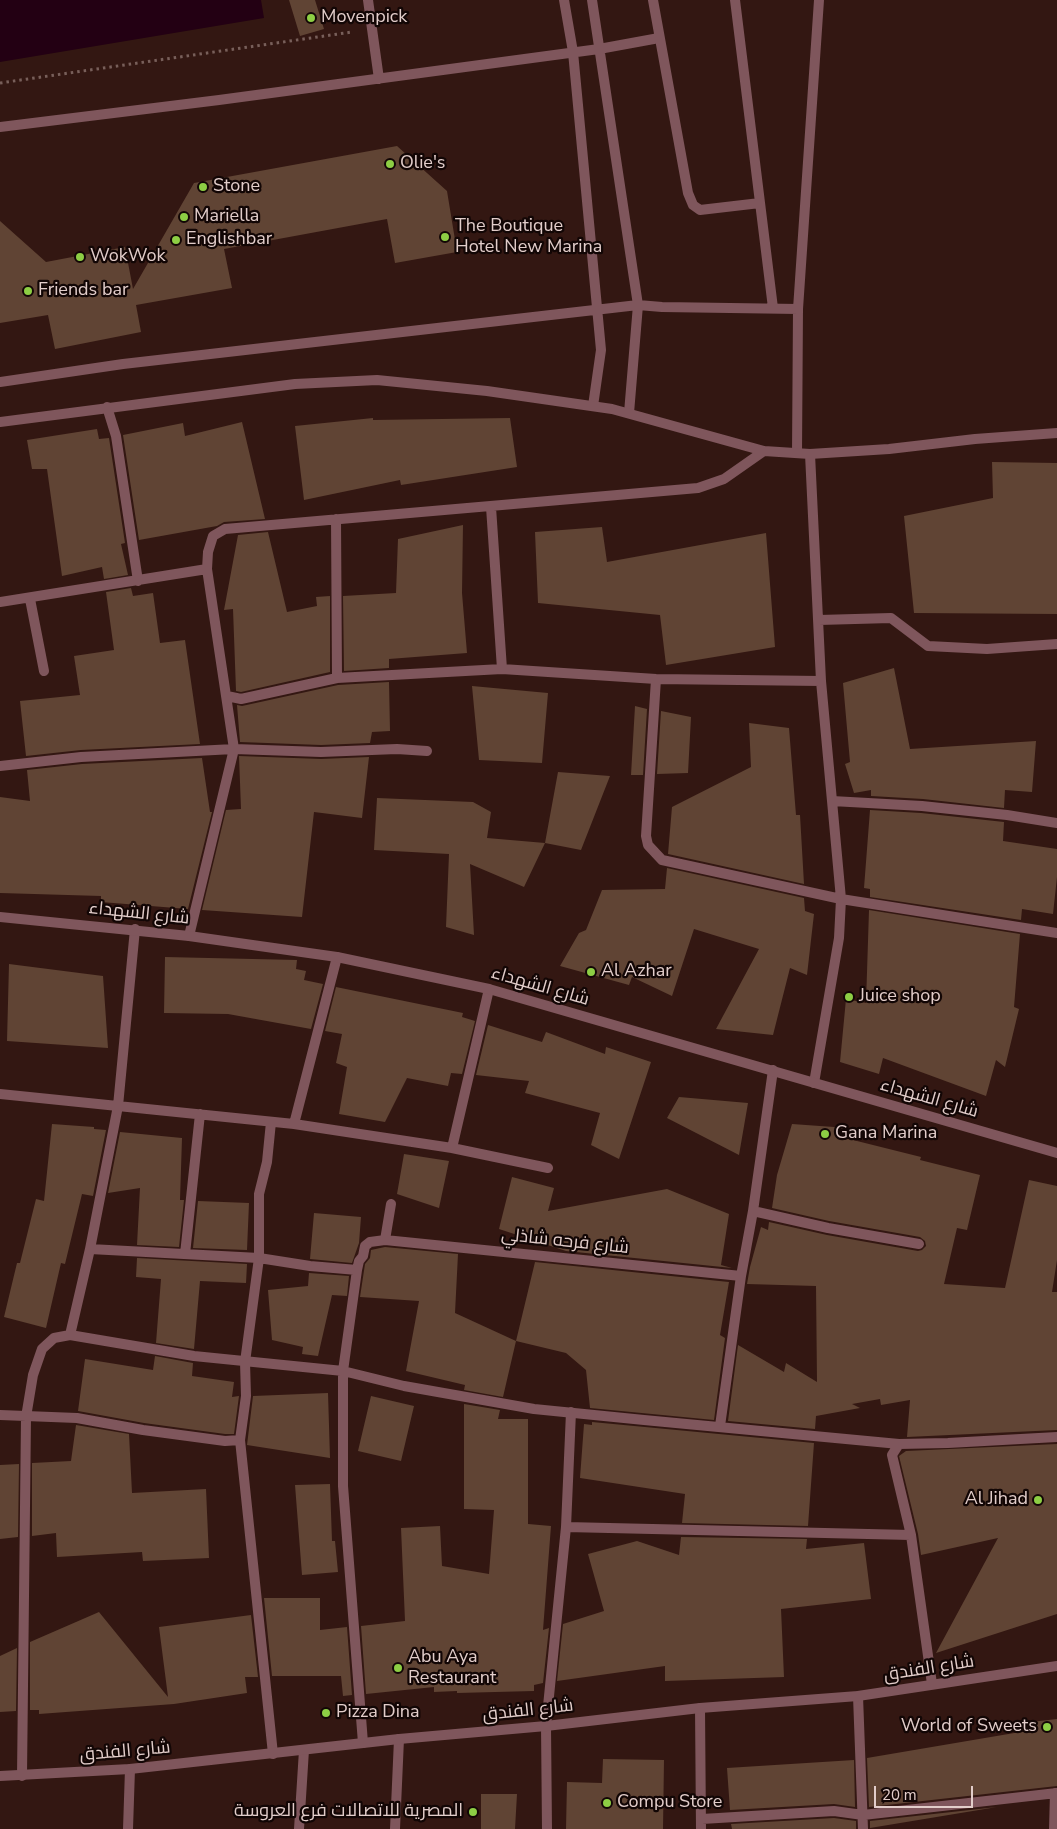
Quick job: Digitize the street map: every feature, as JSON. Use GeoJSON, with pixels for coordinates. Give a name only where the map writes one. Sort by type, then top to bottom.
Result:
{"type":"FeatureCollection","features":[{"type":"Feature","properties":{"kind":"street"},"geometry":{"type":"LineString","coordinates":[[368,0],[379,79]]}},
{"type":"Feature","properties":{"kind":"street"},"geometry":{"type":"LineString","coordinates":[[564,0],[572,52],[601,350],[593,406]]}},
{"type":"Feature","properties":{"kind":"street"},"geometry":{"type":"LineString","coordinates":[[592,0],[638,305],[629,413]]}},
{"type":"Feature","properties":{"kind":"street"},"geometry":{"type":"LineString","coordinates":[[653,0],[688,194],[693,205],[700,210],[760,203]]}},
{"type":"Feature","properties":{"kind":"street"},"geometry":{"type":"LineString","coordinates":[[735,0],[773,308]]}},
{"type":"Feature","properties":{"kind":"street"},"geometry":{"type":"LineString","coordinates":[[797,453],[798,309],[819,0]]}},
{"type":"Feature","properties":{"kind":"street"},"geometry":{"type":"LineString","coordinates":[[0,127],[210,102],[599,49],[659,38]]}},
{"type":"Feature","properties":{"kind":"street"},"geometry":{"type":"LineString","coordinates":[[0,382],[123,364],[638,305],[798,309]]}},
{"type":"Feature","properties":{"kind":"street"},"geometry":{"type":"LineString","coordinates":[[0,422],[295,384],[377,380],[486,391],[593,406],[629,413],[764,451],[810,454],[889,449],[975,439],[1057,433]]}},
{"type":"Feature","properties":{"kind":"street"},"geometry":{"type":"LineString","coordinates":[[107,407],[116,436],[138,581]]}},
{"type":"Feature","properties":{"kind":"street"},"geometry":{"type":"LineString","coordinates":[[189,936],[234,749],[228,696],[207,569],[208,552],[213,536],[225,529],[698,488],[724,479],[764,451]]}},
{"type":"Feature","properties":{"kind":"street"},"geometry":{"type":"LineString","coordinates":[[810,454],[821,681],[842,900],[839,938],[814,1083]]}},
{"type":"Feature","properties":{"kind":"street"},"geometry":{"type":"LineString","coordinates":[[490,507],[502,669]]}},
{"type":"Feature","properties":{"kind":"street"},"geometry":{"type":"LineString","coordinates":[[336,520],[337,678]]}},
{"type":"Feature","properties":{"kind":"street"},"geometry":{"type":"LineString","coordinates":[[0,600],[30,599],[207,569]]}},
{"type":"Feature","properties":{"kind":"street"},"geometry":{"type":"LineString","coordinates":[[30,599],[44,671]]}},
{"type":"Feature","properties":{"kind":"street"},"geometry":{"type":"LineString","coordinates":[[819,620],[891,618],[928,646],[986,648],[1057,644]]}},
{"type":"Feature","properties":{"kind":"street"},"geometry":{"type":"LineString","coordinates":[[228,696],[241,698],[337,678],[502,669],[656,679],[821,681]]}},
{"type":"Feature","properties":{"kind":"street"},"geometry":{"type":"LineString","coordinates":[[656,679],[646,836],[648,845],[662,860],[842,900],[1057,932]]}},
{"type":"Feature","properties":{"kind":"street"},"geometry":{"type":"LineString","coordinates":[[0,766],[81,757],[234,749],[321,752],[397,749],[427,751]]}},
{"type":"Feature","properties":{"kind":"street"},"geometry":{"type":"LineString","coordinates":[[832,801],[922,806],[1007,815],[1057,823]]}},
{"type":"Feature","properties":{"kind":"street","name":"شارع الشهداء"},"geometry":{"type":"LineString","coordinates":[[0,917],[135,929],[337,957],[489,989],[1057,1153]]}},
{"type":"Feature","properties":{"kind":"street"},"geometry":{"type":"LineString","coordinates":[[70,1335],[90,1249],[118,1106],[135,929]]}},
{"type":"Feature","properties":{"kind":"street"},"geometry":{"type":"LineString","coordinates":[[294,1124],[337,957]]}},
{"type":"Feature","properties":{"kind":"street"},"geometry":{"type":"LineString","coordinates":[[452,1148],[489,989]]}},
{"type":"Feature","properties":{"kind":"street"},"geometry":{"type":"LineString","coordinates":[[720,1426],[773,1070]]}},
{"type":"Feature","properties":{"kind":"street"},"geometry":{"type":"LineString","coordinates":[[0,1094],[294,1124],[452,1148],[548,1168]]}},
{"type":"Feature","properties":{"kind":"street"},"geometry":{"type":"LineString","coordinates":[[185,1254],[200,1114]]}},
{"type":"Feature","properties":{"kind":"street"},"geometry":{"type":"LineString","coordinates":[[271,1122],[267,1162],[260,1194],[259,1258],[245,1362],[246,1396],[240,1440],[273,1754]]}},
{"type":"Feature","properties":{"kind":"street"},"geometry":{"type":"LineString","coordinates":[[363,1743],[343,1486],[343,1371],[357,1270],[365,1246],[370,1242],[385,1240],[391,1204]]}},
{"type":"Feature","properties":{"kind":"street"},"geometry":{"type":"LineString","coordinates":[[753,1211],[828,1228],[919,1244]]}},
{"type":"Feature","properties":{"kind":"street","name":"شارع فرحه شاذلي"},"geometry":{"type":"LineString","coordinates":[[385,1240],[741,1276]]}},
{"type":"Feature","properties":{"kind":"street"},"geometry":{"type":"LineString","coordinates":[[90,1249],[259,1258],[310,1266],[357,1270]]}},
{"type":"Feature","properties":{"kind":"street"},"geometry":{"type":"LineString","coordinates":[[22,1776],[26,1417],[34,1375],[42,1349],[54,1338],[70,1335],[194,1356],[343,1371],[444,1393],[534,1409],[899,1444],[1057,1437]]}},
{"type":"Feature","properties":{"kind":"street"},"geometry":{"type":"LineString","coordinates":[[547,1829],[546,1726],[566,1527],[571,1412]]}},
{"type":"Feature","properties":{"kind":"street"},"geometry":{"type":"LineString","coordinates":[[0,1416],[77,1418],[152,1432],[225,1441],[240,1440]]}},
{"type":"Feature","properties":{"kind":"street"},"geometry":{"type":"LineString","coordinates":[[899,1444],[892,1455],[911,1535],[932,1684]]}},
{"type":"Feature","properties":{"kind":"street"},"geometry":{"type":"LineString","coordinates":[[566,1527],[911,1535]]}},
{"type":"Feature","properties":{"kind":"street","name":"شارع الفندق"},"geometry":{"type":"LineString","coordinates":[[0,1776],[130,1769],[399,1739],[546,1726],[700,1708],[858,1696],[1057,1666]]}},
{"type":"Feature","properties":{"kind":"street"},"geometry":{"type":"LineString","coordinates":[[858,1696],[863,1829]]}},
{"type":"Feature","properties":{"kind":"street"},"geometry":{"type":"LineString","coordinates":[[700,1708],[701,1824],[834,1812],[862,1815],[1056,1793],[1054,1829]]}},
{"type":"Feature","properties":{"kind":"street"},"geometry":{"type":"LineString","coordinates":[[395,1829],[399,1739]]}},
{"type":"Feature","properties":{"kind":"street"},"geometry":{"type":"LineString","coordinates":[[300,1829],[304,1750]]}},
{"type":"Feature","properties":{"kind":"street"},"geometry":{"type":"LineString","coordinates":[[128,1829],[130,1769]]}},
{"type":"Feature","properties":{"kind":"path"},"geometry":{"type":"LineString","coordinates":[[0,83],[372,30]]}},
{"type":"Feature","properties":{"kind":"shaded area"},"geometry":{"type":"Polygon","coordinates":[[[0,0],[261,0],[264,18],[0,62],[0,0]]]}},
{"type":"Feature","properties":{"kind":"building"},"geometry":{"type":"Polygon","coordinates":[[[289,0],[315,0],[324,29],[300,36],[289,0]]]}},
{"type":"Feature","properties":{"kind":"building"},"geometry":{"type":"Polygon","coordinates":[[[397,146],[447,191],[457,252],[395,263],[387,219],[224,249],[232,288],[136,305],[141,332],[55,349],[48,315],[0,323],[0,221],[46,262],[125,247],[133,289],[194,183],[397,146]]]}},
{"type":"Feature","properties":{"kind":"building"},"geometry":{"type":"Polygon","coordinates":[[[373,418],[373,420],[510,418],[517,467],[401,485],[400,480],[304,500],[295,426],[373,418]]]}},
{"type":"Feature","properties":{"kind":"building"},"geometry":{"type":"Polygon","coordinates":[[[242,422],[265,519],[224,522],[217,526],[139,540],[123,435],[183,423],[185,436],[242,422]]]}},
{"type":"Feature","properties":{"kind":"building"},"geometry":{"type":"Polygon","coordinates":[[[97,429],[99,439],[109,438],[125,543],[121,544],[128,575],[104,579],[102,567],[62,576],[47,469],[32,469],[27,440],[97,429]]]}},
{"type":"Feature","properties":{"kind":"building"},"geometry":{"type":"Polygon","coordinates":[[[992,462],[1057,463],[1057,614],[914,613],[904,516],[993,498],[992,462]]]}},
{"type":"Feature","properties":{"kind":"building"},"geometry":{"type":"Polygon","coordinates":[[[463,525],[462,593],[467,653],[389,659],[389,668],[344,671],[343,596],[396,593],[398,539],[463,525]]]}},
{"type":"Feature","properties":{"kind":"building"},"geometry":{"type":"Polygon","coordinates":[[[602,527],[607,562],[766,533],[775,647],[666,665],[660,615],[538,603],[535,532],[602,527]]]}},
{"type":"Feature","properties":{"kind":"building"},"geometry":{"type":"Polygon","coordinates":[[[268,532],[287,612],[317,606],[316,597],[330,596],[330,672],[241,692],[236,691],[233,609],[224,610],[238,535],[268,532]]]}},
{"type":"Feature","properties":{"kind":"building"},"geometry":{"type":"Polygon","coordinates":[[[131,588],[133,596],[153,593],[160,643],[185,640],[200,744],[81,750],[26,756],[20,701],[80,695],[74,656],[114,650],[106,592],[131,588]]]}},
{"type":"Feature","properties":{"kind":"building"},"geometry":{"type":"Polygon","coordinates":[[[894,668],[910,749],[1036,741],[1032,792],[1005,790],[1004,808],[923,799],[871,796],[871,790],[854,793],[845,764],[850,762],[843,683],[894,668]]]}},
{"type":"Feature","properties":{"kind":"building"},"geometry":{"type":"Polygon","coordinates":[[[389,682],[390,731],[372,732],[370,743],[321,745],[240,742],[237,705],[242,706],[338,685],[389,682]]]}},
{"type":"Feature","properties":{"kind":"building"},"geometry":{"type":"Polygon","coordinates":[[[472,686],[548,693],[542,763],[479,760],[472,686]]]}},
{"type":"Feature","properties":{"kind":"building"},"geometry":{"type":"Polygon","coordinates":[[[635,706],[647,709],[643,775],[631,775],[635,706]]]}},
{"type":"Feature","properties":{"kind":"building"},"geometry":{"type":"Polygon","coordinates":[[[661,711],[691,717],[688,773],[657,774],[661,711]]]}},
{"type":"Feature","properties":{"kind":"building"},"geometry":{"type":"Polygon","coordinates":[[[749,723],[789,728],[796,815],[800,815],[804,884],[668,854],[672,807],[751,767],[749,723]]]}},
{"type":"Feature","properties":{"kind":"building"},"geometry":{"type":"Polygon","coordinates":[[[239,756],[321,759],[369,757],[362,818],[314,812],[302,917],[202,910],[226,810],[241,809],[239,756]]]}},
{"type":"Feature","properties":{"kind":"building"},"geometry":{"type":"Polygon","coordinates":[[[202,758],[210,812],[212,812],[188,909],[101,902],[101,896],[0,893],[0,797],[30,801],[27,770],[82,764],[202,758]]]}},
{"type":"Feature","properties":{"kind":"building"},"geometry":{"type":"Polygon","coordinates":[[[558,772],[610,776],[581,850],[545,843],[558,772]]]}},
{"type":"Feature","properties":{"kind":"building"},"geometry":{"type":"Polygon","coordinates":[[[377,798],[473,802],[491,812],[487,838],[545,843],[524,887],[470,864],[474,935],[446,927],[449,854],[374,850],[377,798]]]}},
{"type":"Feature","properties":{"kind":"building"},"geometry":{"type":"Polygon","coordinates":[[[870,810],[921,813],[1004,822],[1003,841],[1057,849],[1057,877],[1053,914],[1022,909],[1021,920],[870,897],[870,889],[864,888],[870,810]]]}},
{"type":"Feature","properties":{"kind":"building"},"geometry":{"type":"Polygon","coordinates":[[[667,868],[804,898],[805,911],[814,914],[807,975],[790,968],[773,1035],[716,1029],[759,949],[694,929],[672,996],[632,977],[629,985],[560,966],[579,933],[586,930],[602,890],[665,889],[667,868]]]}},
{"type":"Feature","properties":{"kind":"building"},"geometry":{"type":"Polygon","coordinates":[[[869,910],[1020,934],[1014,1007],[1019,1009],[1005,1067],[996,1060],[986,1096],[883,1058],[879,1074],[840,1062],[846,999],[866,1003],[869,910]]]}},
{"type":"Feature","properties":{"kind":"building"},"geometry":{"type":"Polygon","coordinates":[[[165,957],[297,960],[296,969],[306,971],[304,980],[323,984],[311,1029],[228,1014],[164,1013],[165,957]]]}},
{"type":"Feature","properties":{"kind":"building"},"geometry":{"type":"Polygon","coordinates":[[[9,964],[103,976],[108,1048],[7,1041],[9,964]]]}},
{"type":"Feature","properties":{"kind":"building"},"geometry":{"type":"Polygon","coordinates":[[[336,987],[463,1013],[462,1017],[475,1021],[462,1074],[451,1073],[448,1086],[407,1078],[385,1122],[339,1114],[347,1067],[336,1063],[342,1034],[325,1031],[336,987]]]}},
{"type":"Feature","properties":{"kind":"building"},"geometry":{"type":"Polygon","coordinates":[[[488,1025],[542,1042],[546,1032],[605,1054],[606,1047],[651,1062],[619,1159],[591,1145],[600,1113],[525,1093],[529,1081],[476,1075],[488,1025]]]}},
{"type":"Feature","properties":{"kind":"building"},"geometry":{"type":"Polygon","coordinates":[[[679,1097],[748,1103],[739,1155],[667,1118],[679,1097]]]}},
{"type":"Feature","properties":{"kind":"building"},"geometry":{"type":"Polygon","coordinates":[[[52,1124],[94,1127],[94,1129],[106,1130],[93,1196],[82,1194],[65,1264],[61,1263],[46,1328],[4,1317],[17,1263],[20,1263],[36,1199],[44,1201],[52,1124]]]}},
{"type":"Feature","properties":{"kind":"building"},"geometry":{"type":"Polygon","coordinates":[[[792,1124],[848,1128],[845,1138],[921,1157],[920,1160],[980,1175],[967,1230],[957,1228],[944,1284],[1005,1288],[1029,1180],[1057,1186],[1057,1260],[1052,1292],[1057,1292],[1057,1430],[907,1437],[910,1400],[881,1405],[880,1399],[852,1404],[860,1408],[816,1416],[815,1429],[728,1421],[738,1345],[784,1372],[786,1363],[817,1382],[816,1286],[747,1284],[761,1227],[768,1230],[769,1222],[827,1235],[918,1251],[926,1246],[925,1241],[920,1237],[829,1221],[772,1208],[777,1175],[792,1124]]]}},
{"type":"Feature","properties":{"kind":"building"},"geometry":{"type":"Polygon","coordinates":[[[120,1132],[182,1138],[180,1200],[184,1200],[179,1247],[137,1245],[140,1188],[108,1193],[120,1132]]]}},
{"type":"Feature","properties":{"kind":"building"},"geometry":{"type":"Polygon","coordinates":[[[404,1154],[449,1161],[439,1208],[397,1194],[404,1154]]]}},
{"type":"Feature","properties":{"kind":"building"},"geometry":{"type":"Polygon","coordinates":[[[512,1177],[554,1188],[548,1211],[667,1189],[729,1214],[721,1265],[732,1268],[566,1251],[499,1229],[512,1177]]]}},
{"type":"Feature","properties":{"kind":"building"},"geometry":{"type":"Polygon","coordinates":[[[198,1201],[249,1203],[247,1250],[193,1248],[198,1201]]]}},
{"type":"Feature","properties":{"kind":"building"},"geometry":{"type":"Polygon","coordinates":[[[314,1213],[361,1217],[359,1243],[352,1263],[310,1259],[314,1213]]]}},
{"type":"Feature","properties":{"kind":"building"},"geometry":{"type":"Polygon","coordinates":[[[385,1247],[458,1254],[455,1313],[516,1341],[503,1397],[464,1390],[465,1385],[406,1371],[419,1301],[360,1297],[365,1264],[370,1258],[371,1250],[385,1247]]]}},
{"type":"Feature","properties":{"kind":"building"},"geometry":{"type":"Polygon","coordinates":[[[137,1258],[247,1264],[246,1283],[200,1281],[194,1349],[156,1343],[161,1279],[136,1277],[137,1258]]]}},
{"type":"Feature","properties":{"kind":"building"},"geometry":{"type":"Polygon","coordinates":[[[535,1262],[729,1282],[720,1335],[725,1338],[714,1420],[590,1408],[586,1370],[566,1353],[516,1341],[535,1262]]]}},
{"type":"Feature","properties":{"kind":"building"},"geometry":{"type":"Polygon","coordinates":[[[309,1273],[349,1276],[347,1296],[332,1295],[318,1356],[302,1354],[303,1347],[272,1340],[268,1290],[308,1286],[309,1273]]]}},
{"type":"Feature","properties":{"kind":"building"},"geometry":{"type":"Polygon","coordinates":[[[155,1356],[193,1363],[192,1376],[234,1382],[232,1397],[239,1396],[234,1434],[144,1423],[78,1411],[85,1359],[153,1370],[155,1356]]]}},
{"type":"Feature","properties":{"kind":"building"},"geometry":{"type":"Polygon","coordinates":[[[328,1393],[330,1458],[247,1445],[253,1396],[328,1393]]]}},
{"type":"Feature","properties":{"kind":"building"},"geometry":{"type":"Polygon","coordinates":[[[371,1396],[414,1406],[401,1461],[358,1451],[371,1396]]]}},
{"type":"Feature","properties":{"kind":"building"},"geometry":{"type":"Polygon","coordinates":[[[464,1404],[500,1410],[498,1419],[528,1419],[528,1524],[551,1526],[543,1630],[549,1628],[543,1683],[534,1685],[534,1691],[457,1693],[457,1691],[434,1692],[434,1687],[366,1694],[361,1626],[405,1621],[401,1528],[440,1526],[442,1566],[489,1574],[494,1510],[464,1509],[464,1404]]]}},
{"type":"Feature","properties":{"kind":"building"},"geometry":{"type":"Polygon","coordinates":[[[592,1422],[814,1443],[808,1526],[682,1523],[685,1494],[580,1478],[584,1424],[592,1425],[592,1422]]]}},
{"type":"Feature","properties":{"kind":"building"},"geometry":{"type":"Polygon","coordinates":[[[76,1425],[129,1434],[132,1493],[206,1489],[209,1558],[143,1561],[142,1552],[57,1557],[56,1533],[32,1536],[32,1463],[71,1461],[76,1425]]]}},
{"type":"Feature","properties":{"kind":"building"},"geometry":{"type":"Polygon","coordinates":[[[1057,1444],[1057,1614],[936,1653],[998,1538],[921,1555],[918,1534],[899,1456],[906,1451],[1057,1444]]]}},
{"type":"Feature","properties":{"kind":"building"},"geometry":{"type":"Polygon","coordinates":[[[19,1464],[18,1537],[0,1539],[0,1465],[19,1464]]]}},
{"type":"Feature","properties":{"kind":"building"},"geometry":{"type":"Polygon","coordinates":[[[330,1484],[332,1541],[335,1541],[338,1572],[302,1575],[295,1485],[330,1484]]]}},
{"type":"Feature","properties":{"kind":"building"},"geometry":{"type":"Polygon","coordinates":[[[681,1537],[807,1539],[806,1549],[864,1543],[871,1599],[781,1609],[784,1677],[665,1681],[665,1666],[557,1681],[563,1624],[604,1611],[588,1554],[637,1541],[679,1555],[681,1537]]]}},
{"type":"Feature","properties":{"kind":"building"},"geometry":{"type":"Polygon","coordinates":[[[264,1598],[320,1598],[320,1630],[347,1627],[352,1695],[343,1696],[341,1676],[272,1676],[264,1598]]]}},
{"type":"Feature","properties":{"kind":"building"},"geometry":{"type":"Polygon","coordinates":[[[99,1612],[168,1697],[159,1627],[251,1615],[258,1677],[245,1677],[247,1693],[174,1704],[39,1714],[39,1710],[30,1710],[30,1642],[99,1612]]]}},
{"type":"Feature","properties":{"kind":"building"},"geometry":{"type":"Polygon","coordinates":[[[17,1648],[16,1711],[0,1712],[0,1656],[17,1648]]]}},
{"type":"Feature","properties":{"kind":"building"},"geometry":{"type":"Polygon","coordinates":[[[1057,1719],[1057,1786],[869,1807],[867,1758],[1032,1730],[1031,1722],[1057,1719]]]}},
{"type":"Feature","properties":{"kind":"building"},"geometry":{"type":"Polygon","coordinates":[[[603,1759],[664,1760],[663,1829],[566,1829],[567,1782],[602,1783],[603,1759]]]}},
{"type":"Feature","properties":{"kind":"building"},"geometry":{"type":"Polygon","coordinates":[[[854,1760],[855,1807],[834,1804],[730,1810],[727,1768],[854,1760]]]}},
{"type":"Feature","properties":{"kind":"building"},"geometry":{"type":"Polygon","coordinates":[[[481,1794],[517,1794],[515,1829],[481,1829],[481,1794]]]}},
{"type":"Feature","properties":{"kind":"building"},"geometry":{"type":"Polygon","coordinates":[[[997,1807],[870,1828],[870,1821],[997,1807]]]}},
{"type":"Feature","properties":{"kind":"building"},"geometry":{"type":"Polygon","coordinates":[[[834,1818],[856,1821],[856,1829],[732,1829],[731,1824],[834,1818]]]}},
{"type":"Feature","properties":{"kind":"place","name":"Movenpick"},"geometry":{"type":"Point","coordinates":[311,18]}},
{"type":"Feature","properties":{"kind":"place","name":"Olie's"},"geometry":{"type":"Point","coordinates":[390,164]}},
{"type":"Feature","properties":{"kind":"place","name":"Stone"},"geometry":{"type":"Point","coordinates":[203,187]}},
{"type":"Feature","properties":{"kind":"place","name":"Mariella"},"geometry":{"type":"Point","coordinates":[184,217]}},
{"type":"Feature","properties":{"kind":"place","name":"The Boutique Hotel New Marina"},"geometry":{"type":"Point","coordinates":[445,237]}},
{"type":"Feature","properties":{"kind":"place","name":"Englishbar"},"geometry":{"type":"Point","coordinates":[176,240]}},
{"type":"Feature","properties":{"kind":"place","name":"WokWok"},"geometry":{"type":"Point","coordinates":[80,257]}},
{"type":"Feature","properties":{"kind":"place","name":"Friends bar"},"geometry":{"type":"Point","coordinates":[28,291]}},
{"type":"Feature","properties":{"kind":"place","name":"Al Azhar"},"geometry":{"type":"Point","coordinates":[591,972]}},
{"type":"Feature","properties":{"kind":"place","name":"Juice shop"},"geometry":{"type":"Point","coordinates":[849,997]}},
{"type":"Feature","properties":{"kind":"place","name":"Gana Marina"},"geometry":{"type":"Point","coordinates":[825,1134]}},
{"type":"Feature","properties":{"kind":"place","name":"Al Jihad"},"geometry":{"type":"Point","coordinates":[1038,1500]}},
{"type":"Feature","properties":{"kind":"place","name":"Abu Aya Restaurant"},"geometry":{"type":"Point","coordinates":[398,1668]}},
{"type":"Feature","properties":{"kind":"place","name":"Pizza Dina"},"geometry":{"type":"Point","coordinates":[326,1713]}},
{"type":"Feature","properties":{"kind":"place","name":"World of Sweets"},"geometry":{"type":"Point","coordinates":[1047,1727]}},
{"type":"Feature","properties":{"kind":"place","name":"Compu Store"},"geometry":{"type":"Point","coordinates":[607,1803]}},
{"type":"Feature","properties":{"kind":"place","name":"المصرية للاتصالات فرع العروسة"},"geometry":{"type":"Point","coordinates":[473,1812]}}]}
